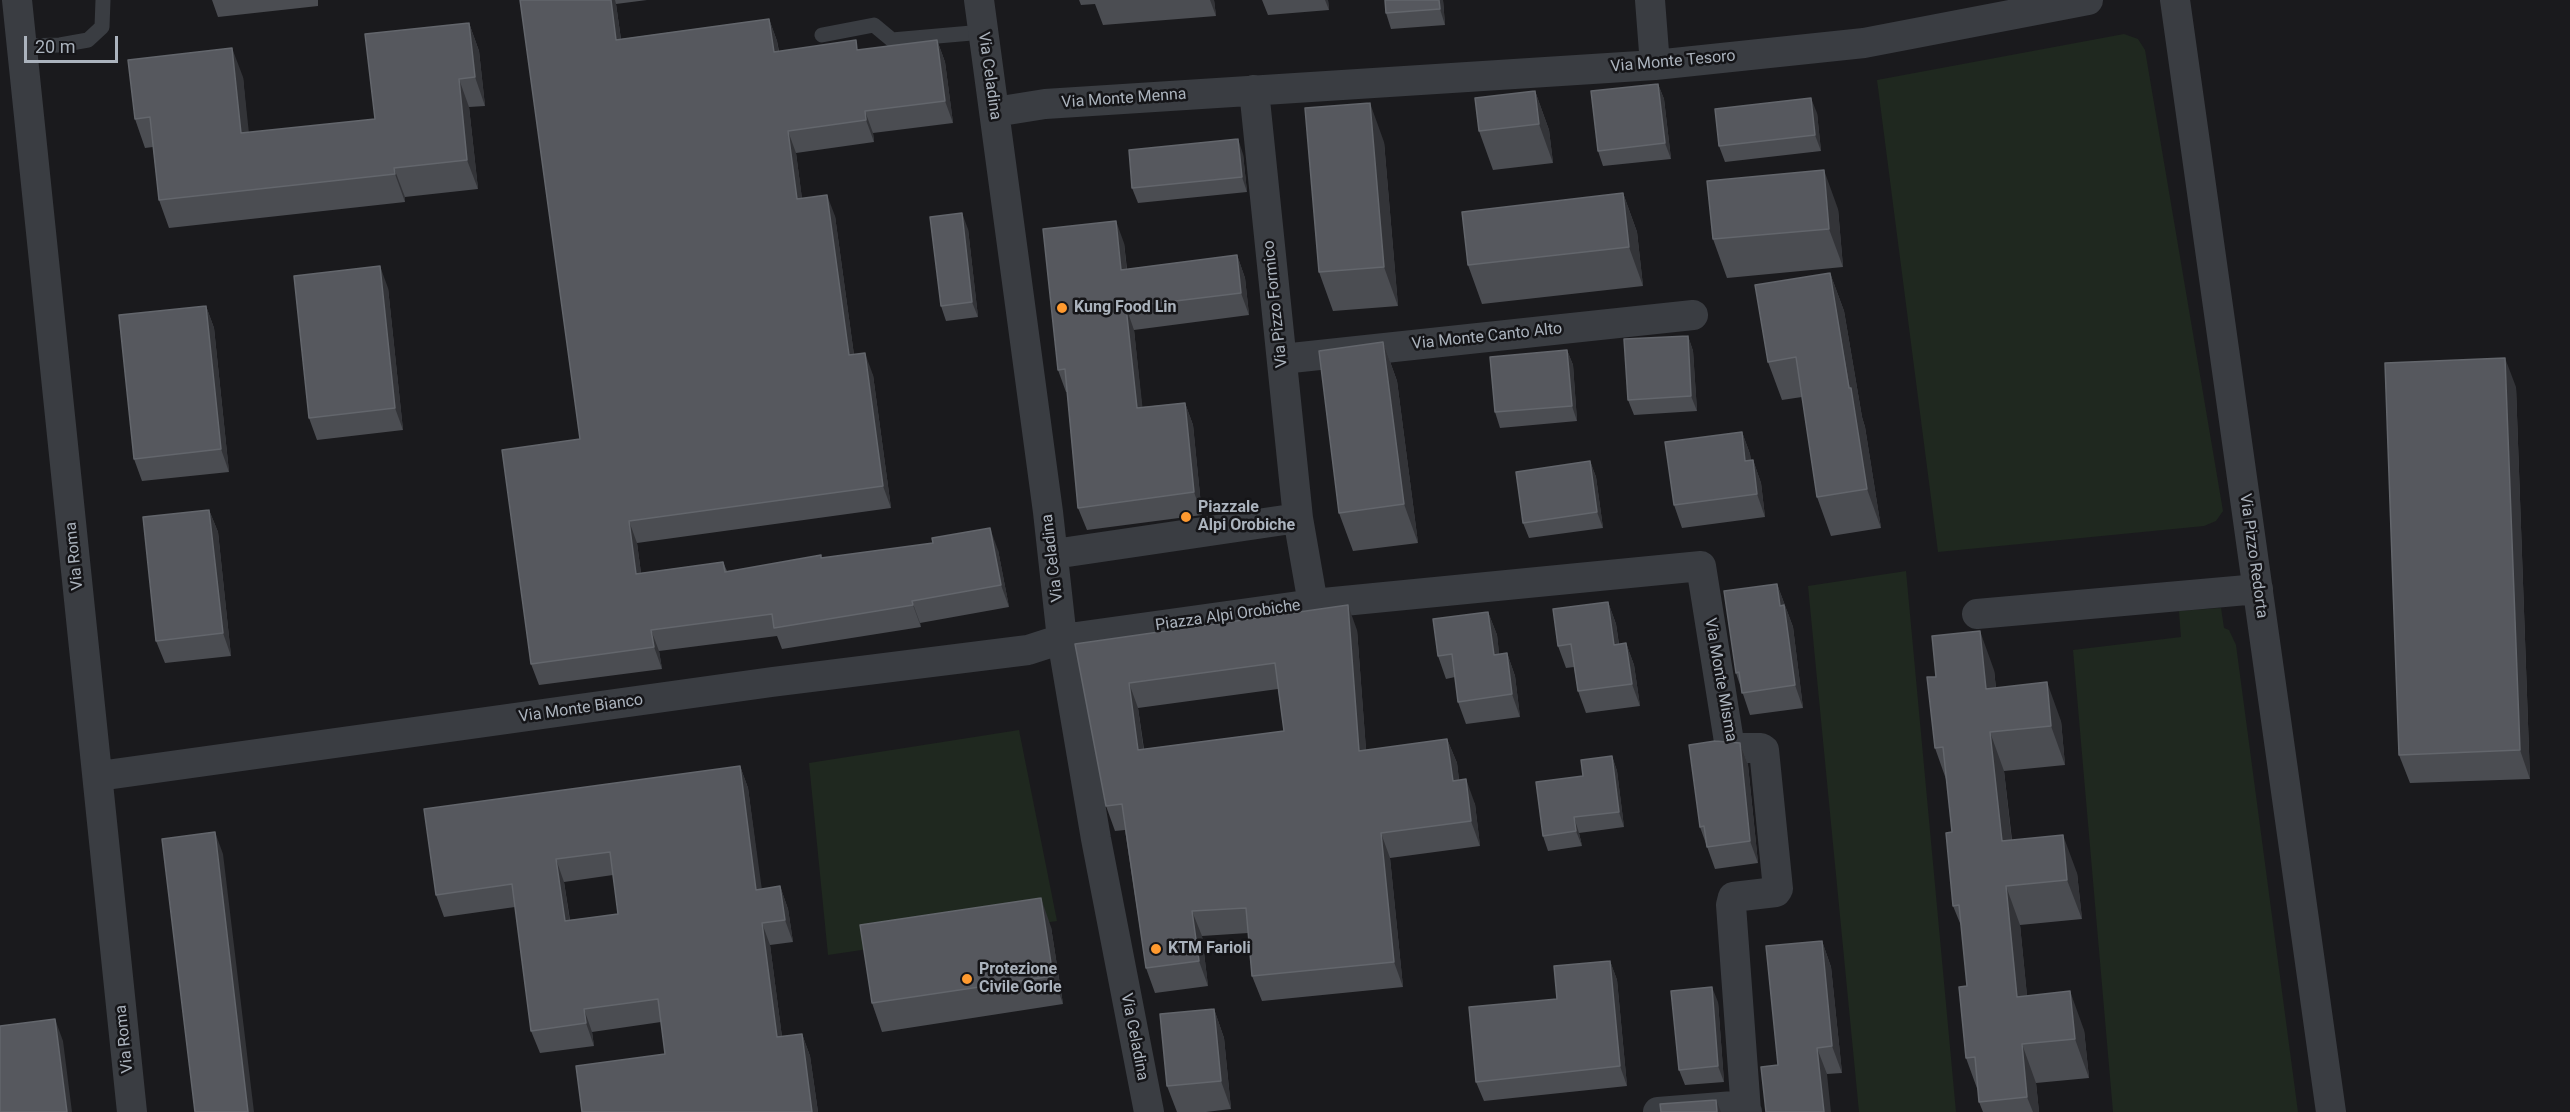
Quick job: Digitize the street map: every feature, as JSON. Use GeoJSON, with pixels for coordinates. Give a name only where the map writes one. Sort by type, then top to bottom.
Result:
{"type":"FeatureCollection","features":[{"type":"Feature","properties":{"kind":"street","name":"Via Roma"},"geometry":{"type":"LineString","coordinates":[[17,0],[132,1112]]}},
{"type":"Feature","properties":{"kind":"street","name":"Via Celadina"},"geometry":{"type":"LineString","coordinates":[[979,0],[1054,554],[1062,639],[1096,838],[1149,1112]]}},
{"type":"Feature","properties":{"kind":"street"},"geometry":{"type":"LineString","coordinates":[[1650,0],[1655,65]]}},
{"type":"Feature","properties":{"kind":"street","name":"Via Monte Tesoro"},"geometry":{"type":"LineString","coordinates":[[1254,90],[1655,65],[1864,43],[2088,0]]}},
{"type":"Feature","properties":{"kind":"street","name":"Via Pizzo Redorta"},"geometry":{"type":"LineString","coordinates":[[2175,0],[2331,1112]]}},
{"type":"Feature","properties":{"kind":"street","name":"Via Monte Menna"},"geometry":{"type":"LineString","coordinates":[[995,112],[1045,104],[1254,90]]}},
{"type":"Feature","properties":{"kind":"street","name":"Via Pizzo Formico"},"geometry":{"type":"LineString","coordinates":[[1254,90],[1298,518]]}},
{"type":"Feature","properties":{"kind":"street","name":"Via Monte Canto Alto"},"geometry":{"type":"LineString","coordinates":[[1281,359],[1693,315]]}},
{"type":"Feature","properties":{"kind":"street"},"geometry":{"type":"LineString","coordinates":[[1054,554],[1298,518]]}},
{"type":"Feature","properties":{"kind":"street","name":"Piazza Alpi Orobiche"},"geometry":{"type":"LineString","coordinates":[[1062,639],[1312,604],[1298,518]]}},
{"type":"Feature","properties":{"kind":"street","name":"Via Monte Misma"},"geometry":{"type":"LineString","coordinates":[[1312,604],[1701,566],[1730,748],[1761,748],[1764,750],[1778,889],[1776,892],[1733,897],[1731,905],[1747,1111]]}},
{"type":"Feature","properties":{"kind":"street"},"geometry":{"type":"LineString","coordinates":[[1977,614],[2258,589]]}},
{"type":"Feature","properties":{"kind":"street","name":"Via Monte Bianco"},"geometry":{"type":"LineString","coordinates":[[99,776],[772,682],[1028,650],[1062,639]]}},
{"type":"Feature","properties":{"kind":"street"},"geometry":{"type":"LineString","coordinates":[[1658,1112],[1734,1106],[1747,1111]]}},
{"type":"Feature","properties":{"kind":"lane"},"geometry":{"type":"LineString","coordinates":[[22,46],[60,45],[88,40],[102,27],[103,0]]}},
{"type":"Feature","properties":{"kind":"lane"},"geometry":{"type":"LineString","coordinates":[[822,35],[874,25],[892,40],[982,32]]}},
{"type":"Feature","properties":{"kind":"shaded area"},"geometry":{"type":"Polygon","coordinates":[[[2124,34],[2138,39],[2145,50],[2223,511],[2216,521],[2204,526],[1938,552],[1877,80],[2124,34]]]}},
{"type":"Feature","properties":{"kind":"shaded area"},"geometry":{"type":"Polygon","coordinates":[[[1906,571],[1956,1112],[1859,1112],[1808,586],[1906,571]]]}},
{"type":"Feature","properties":{"kind":"shaded area"},"geometry":{"type":"Polygon","coordinates":[[[2221,608],[2224,628],[2229,630],[2236,645],[2298,1112],[2113,1112],[2073,650],[2181,637],[2179,611],[2221,608]]]}},
{"type":"Feature","properties":{"kind":"shaded area"},"geometry":{"type":"Polygon","coordinates":[[[1019,730],[1057,921],[828,955],[809,763],[1019,730]]]}},
{"type":"Feature","properties":{"kind":"building"},"geometry":{"type":"Polygon","coordinates":[[[520,0],[611,0],[616,40],[769,19],[774,52],[856,40],[857,50],[937,40],[945,101],[865,111],[866,120],[788,131],[797,199],[827,195],[849,355],[865,353],[883,486],[629,521],[636,574],[723,562],[725,572],[821,555],[821,558],[933,543],[932,538],[990,528],[1001,585],[912,601],[913,605],[774,628],[772,614],[651,630],[654,647],[531,664],[502,450],[580,439],[520,0]]]}},
{"type":"Feature","properties":{"kind":"building"},"geometry":{"type":"Polygon","coordinates":[[[1385,0],[1439,0],[1440,9],[1386,13],[1385,0]]]}},
{"type":"Feature","properties":{"kind":"building"},"geometry":{"type":"Polygon","coordinates":[[[469,23],[475,77],[459,79],[467,160],[394,168],[395,174],[159,200],[150,117],[135,119],[128,60],[232,48],[241,133],[375,119],[365,34],[469,23]]]}},
{"type":"Feature","properties":{"kind":"building"},"geometry":{"type":"Polygon","coordinates":[[[1658,84],[1665,143],[1598,151],[1591,91],[1658,84]]]}},
{"type":"Feature","properties":{"kind":"building"},"geometry":{"type":"Polygon","coordinates":[[[1535,91],[1539,124],[1479,131],[1475,98],[1535,91]]]}},
{"type":"Feature","properties":{"kind":"building"},"geometry":{"type":"Polygon","coordinates":[[[1811,98],[1815,135],[1719,146],[1715,109],[1811,98]]]}},
{"type":"Feature","properties":{"kind":"building"},"geometry":{"type":"Polygon","coordinates":[[[1370,103],[1384,267],[1319,272],[1305,108],[1370,103]]]}},
{"type":"Feature","properties":{"kind":"building"},"geometry":{"type":"Polygon","coordinates":[[[1238,139],[1242,177],[1132,188],[1129,150],[1238,139]]]}},
{"type":"Feature","properties":{"kind":"building"},"geometry":{"type":"Polygon","coordinates":[[[1824,170],[1829,229],[1713,239],[1707,181],[1824,170]]]}},
{"type":"Feature","properties":{"kind":"building"},"geometry":{"type":"Polygon","coordinates":[[[1623,193],[1629,247],[1468,265],[1462,212],[1623,193]]]}},
{"type":"Feature","properties":{"kind":"building"},"geometry":{"type":"Polygon","coordinates":[[[962,213],[972,302],[941,306],[930,217],[962,213]]]}},
{"type":"Feature","properties":{"kind":"building"},"geometry":{"type":"Polygon","coordinates":[[[1116,221],[1121,270],[1237,255],[1241,293],[1126,307],[1137,408],[1185,403],[1194,492],[1078,508],[1065,369],[1058,370],[1043,229],[1116,221]]]}},
{"type":"Feature","properties":{"kind":"building"},"geometry":{"type":"Polygon","coordinates":[[[380,266],[395,408],[309,418],[294,276],[380,266]]]}},
{"type":"Feature","properties":{"kind":"building"},"geometry":{"type":"Polygon","coordinates":[[[1830,273],[1867,489],[1817,497],[1796,357],[1768,362],[1755,285],[1830,273]]]}},
{"type":"Feature","properties":{"kind":"building"},"geometry":{"type":"Polygon","coordinates":[[[206,306],[221,449],[134,459],[119,315],[206,306]]]}},
{"type":"Feature","properties":{"kind":"building"},"geometry":{"type":"Polygon","coordinates":[[[1688,336],[1691,396],[1628,400],[1624,339],[1688,336]]]}},
{"type":"Feature","properties":{"kind":"building"},"geometry":{"type":"Polygon","coordinates":[[[1383,342],[1404,504],[1339,513],[1319,351],[1383,342]]]}},
{"type":"Feature","properties":{"kind":"building"},"geometry":{"type":"Polygon","coordinates":[[[1567,350],[1572,406],[1495,412],[1490,357],[1567,350]]]}},
{"type":"Feature","properties":{"kind":"building"},"geometry":{"type":"Polygon","coordinates":[[[2505,358],[2520,750],[2399,755],[2385,363],[2505,358]]]}},
{"type":"Feature","properties":{"kind":"building"},"geometry":{"type":"Polygon","coordinates":[[[1742,432],[1745,461],[1753,460],[1757,494],[1674,505],[1665,442],[1742,432]]]}},
{"type":"Feature","properties":{"kind":"building"},"geometry":{"type":"Polygon","coordinates":[[[1590,461],[1597,512],[1523,523],[1516,472],[1590,461]]]}},
{"type":"Feature","properties":{"kind":"building"},"geometry":{"type":"Polygon","coordinates":[[[209,510],[223,633],[156,641],[143,517],[209,510]]]}},
{"type":"Feature","properties":{"kind":"building"},"geometry":{"type":"Polygon","coordinates":[[[1777,584],[1780,606],[1784,605],[1795,685],[1742,693],[1739,672],[1736,673],[1724,591],[1777,584]]]}},
{"type":"Feature","properties":{"kind":"building"},"geometry":{"type":"Polygon","coordinates":[[[1608,602],[1614,645],[1626,643],[1632,684],[1578,691],[1571,644],[1558,646],[1553,609],[1608,602]]]}},
{"type":"Feature","properties":{"kind":"building"},"geometry":{"type":"Polygon","coordinates":[[[1348,605],[1359,751],[1447,739],[1453,781],[1466,779],[1471,821],[1381,833],[1394,962],[1252,976],[1246,908],[1192,911],[1199,961],[1146,968],[1122,804],[1106,806],[1075,644],[1348,605]],[[1275,663],[1129,683],[1138,750],[1284,731],[1275,663]]]}},
{"type":"Feature","properties":{"kind":"building"},"geometry":{"type":"Polygon","coordinates":[[[1488,612],[1494,655],[1507,653],[1512,694],[1458,702],[1452,654],[1438,656],[1433,619],[1488,612]]]}},
{"type":"Feature","properties":{"kind":"building"},"geometry":{"type":"Polygon","coordinates":[[[1980,631],[1986,689],[2047,682],[2051,726],[1990,732],[2002,841],[2063,835],[2067,880],[2006,886],[2017,997],[2070,991],[2075,1039],[2022,1044],[2027,1097],[1979,1102],[1975,1057],[1966,1058],[1959,987],[1967,986],[1959,905],[1953,906],[1946,833],[1952,832],[1943,747],[1935,748],[1927,677],[1936,677],[1932,636],[1980,631]]]}},
{"type":"Feature","properties":{"kind":"building"},"geometry":{"type":"Polygon","coordinates":[[[1715,741],[1740,743],[1750,841],[1707,847],[1704,826],[1700,827],[1689,745],[1715,741]]]}},
{"type":"Feature","properties":{"kind":"building"},"geometry":{"type":"Polygon","coordinates":[[[1612,756],[1619,812],[1574,817],[1576,831],[1543,836],[1536,782],[1583,776],[1581,760],[1612,756]]]}},
{"type":"Feature","properties":{"kind":"building"},"geometry":{"type":"Polygon","coordinates":[[[740,766],[756,890],[780,886],[785,920],[762,923],[777,1037],[802,1034],[812,1112],[582,1112],[576,1066],[665,1054],[658,999],[584,1009],[586,1023],[531,1031],[512,884],[436,895],[424,809],[740,766]],[[610,852],[556,859],[565,921],[618,914],[610,852]]]}},
{"type":"Feature","properties":{"kind":"building"},"geometry":{"type":"Polygon","coordinates":[[[215,832],[248,1112],[195,1112],[162,839],[215,832]]]}},
{"type":"Feature","properties":{"kind":"building","name":"Protezione Civile Gorle"},"geometry":{"type":"Polygon","coordinates":[[[1041,898],[1053,976],[872,1003],[860,925],[1041,898]]]}},
{"type":"Feature","properties":{"kind":"building"},"geometry":{"type":"Polygon","coordinates":[[[1822,941],[1832,1046],[1817,1048],[1824,1112],[1766,1112],[1761,1067],[1778,1065],[1766,946],[1822,941]]]}},
{"type":"Feature","properties":{"kind":"building"},"geometry":{"type":"Polygon","coordinates":[[[1610,961],[1620,1066],[1476,1082],[1469,1007],[1557,999],[1554,966],[1610,961]]]}},
{"type":"Feature","properties":{"kind":"building"},"geometry":{"type":"Polygon","coordinates":[[[1712,987],[1718,1066],[1679,1070],[1671,991],[1712,987]]]}},
{"type":"Feature","properties":{"kind":"building"},"geometry":{"type":"Polygon","coordinates":[[[1214,1009],[1221,1081],[1167,1086],[1160,1014],[1214,1009]]]}},
{"type":"Feature","properties":{"kind":"building"},"geometry":{"type":"Polygon","coordinates":[[[55,1019],[67,1112],[0,1112],[0,1026],[55,1019]]]}},
{"type":"Feature","properties":{"kind":"building"},"geometry":{"type":"Polygon","coordinates":[[[1716,1100],[1717,1112],[1661,1112],[1660,1104],[1716,1100]]]}},
{"type":"Feature","properties":{"kind":"place","name":"Kung Food Lin"},"geometry":{"type":"Point","coordinates":[1062,308]}},
{"type":"Feature","properties":{"kind":"place","name":"Piazzale Alpi Orobiche"},"geometry":{"type":"Point","coordinates":[1186,517]}},
{"type":"Feature","properties":{"kind":"place","name":"KTM Farioli"},"geometry":{"type":"Point","coordinates":[1156,949]}},
{"type":"Feature","properties":{"kind":"place","name":"Protezione Civile Gorle"},"geometry":{"type":"Point","coordinates":[967,979]}}]}
